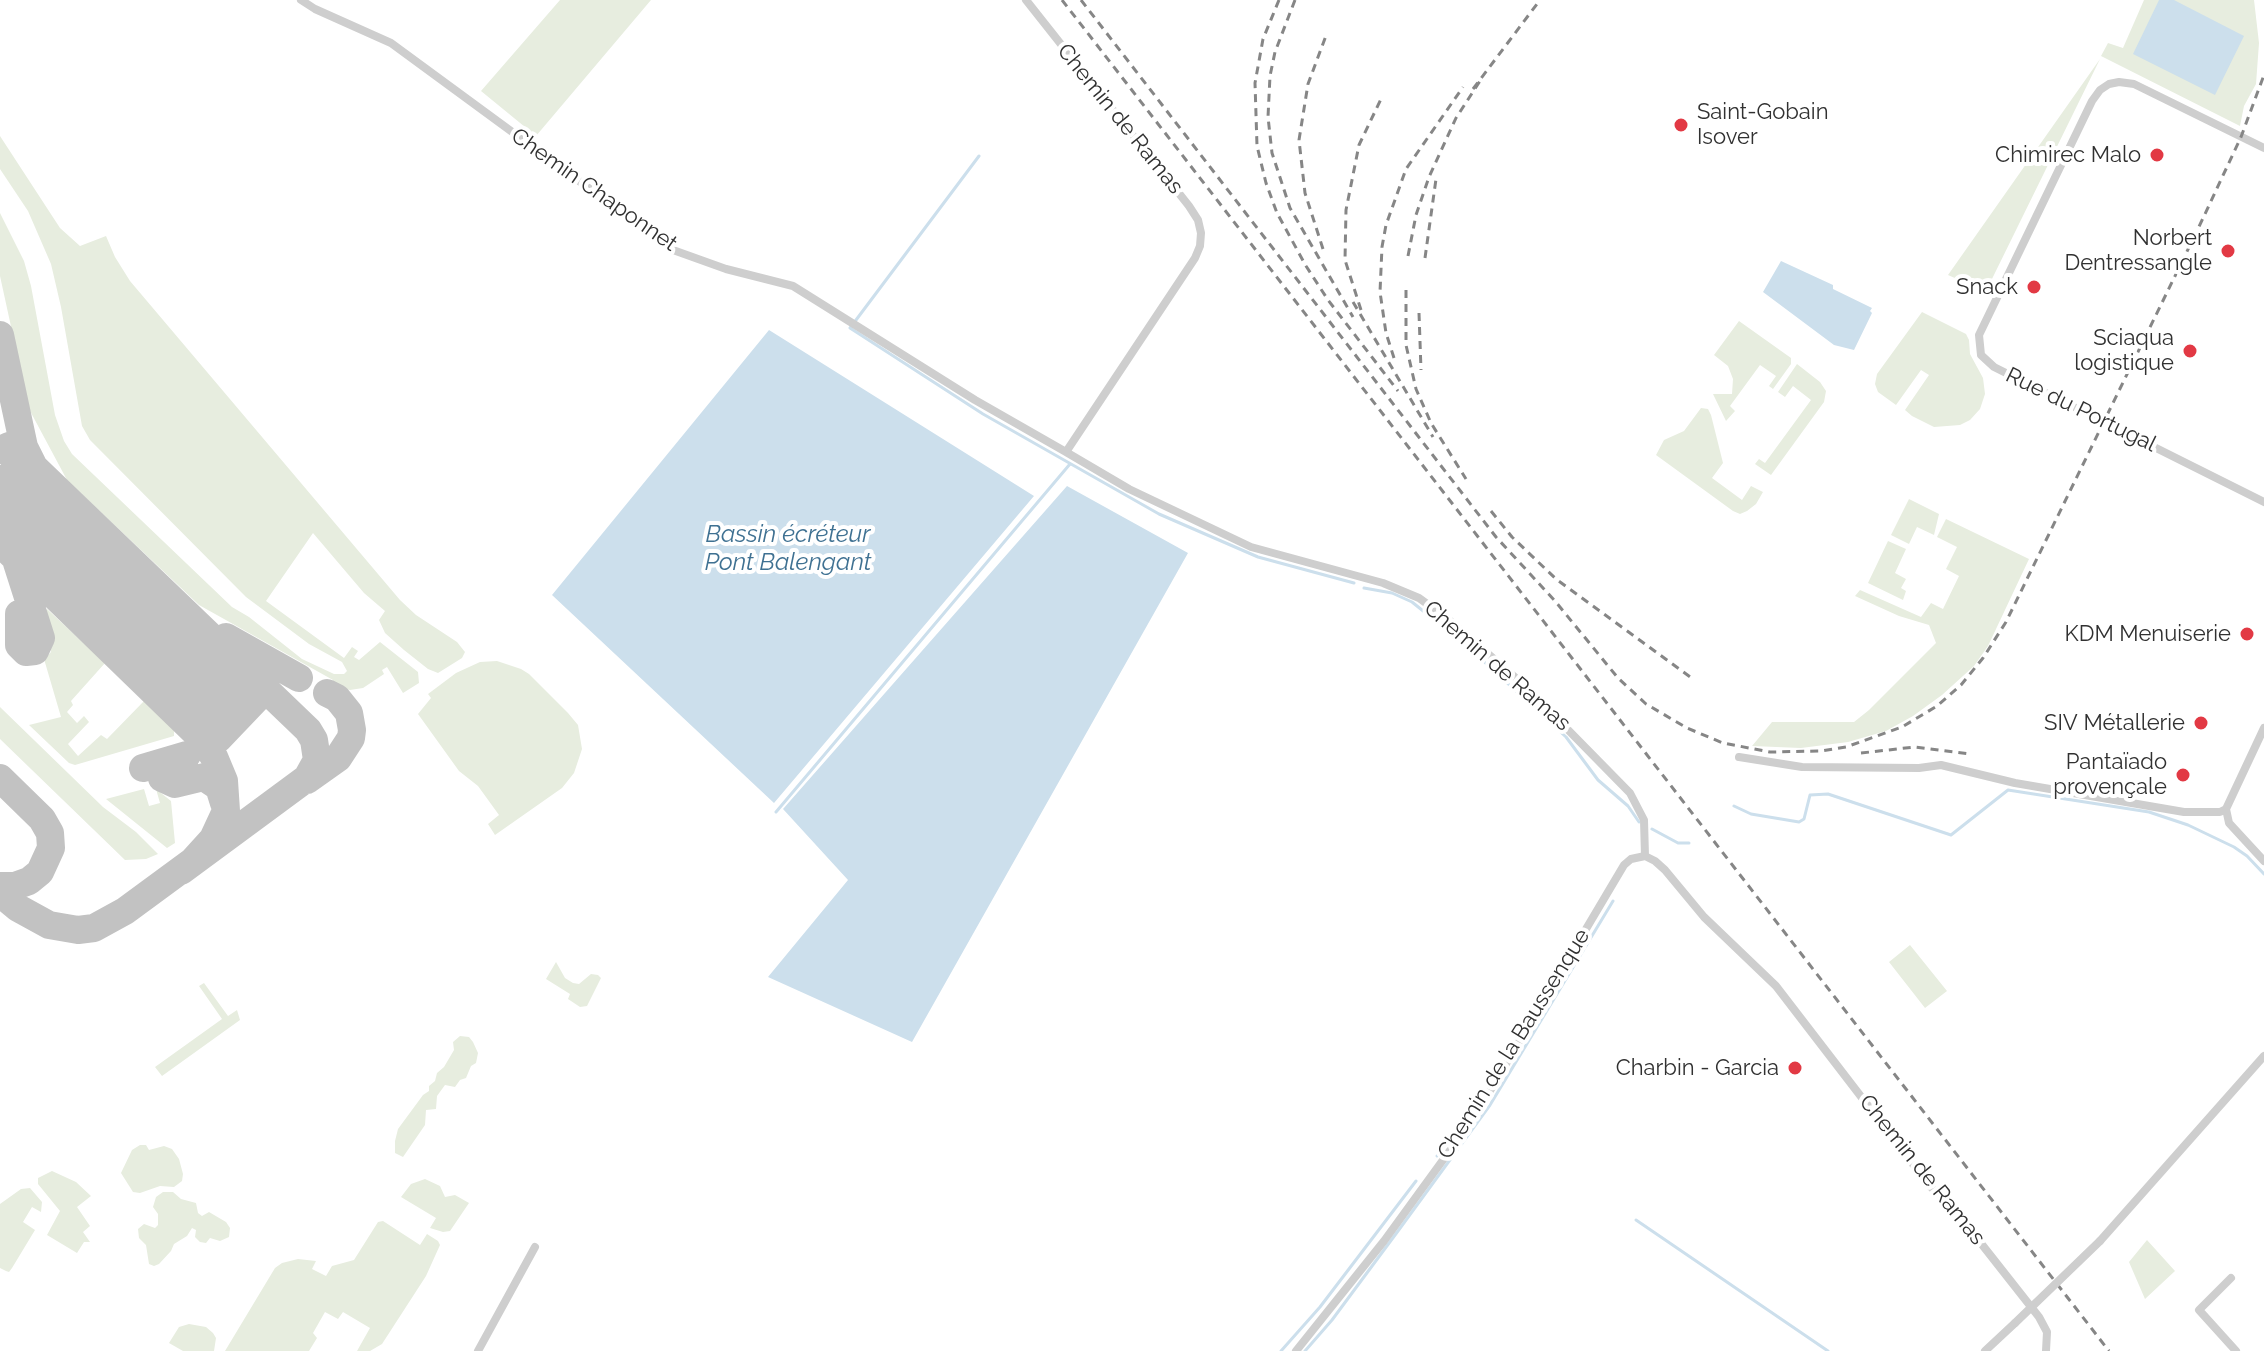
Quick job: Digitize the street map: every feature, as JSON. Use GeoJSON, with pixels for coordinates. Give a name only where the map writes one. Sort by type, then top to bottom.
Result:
{"type":"FeatureCollection","features":[{"type":"Feature","properties":{"kind":"street","name":"Chemin Chaponnet"},"geometry":{"type":"LineString","coordinates":[[301,0],[391,43],[673,250],[726,269],[793,286],[975,400],[1066,452]]}},
{"type":"Feature","properties":{"kind":"street","name":"Chemin de Ramas"},"geometry":{"type":"LineString","coordinates":[[1026,0],[1189,206],[1198,220],[1201,233],[1195,258],[1066,452],[1129,489],[1251,547],[1383,583],[1419,598],[1525,686],[1630,793],[1644,820],[1645,856],[1665,870],[1704,917],[1776,986],[1929,1185],[1965,1223],[2039,1317],[2047,1332],[2046,1351]]}},
{"type":"Feature","properties":{"kind":"street","name":"Rue du Portugal"},"geometry":{"type":"LineString","coordinates":[[2264,148],[2134,84],[2109,84],[2092,101],[1979,335],[1981,355],[1994,367],[2264,502]]}},
{"type":"Feature","properties":{"kind":"street"},"geometry":{"type":"LineString","coordinates":[[2264,728],[2226,809],[2229,823],[2264,861]]}},
{"type":"Feature","properties":{"kind":"street"},"geometry":{"type":"LineString","coordinates":[[1739,757],[1802,767],[1919,768],[1941,765],[2015,783],[2184,812],[2220,812],[2226,809]]}},
{"type":"Feature","properties":{"kind":"street","name":"Chemin de la Baussenque"},"geometry":{"type":"LineString","coordinates":[[1296,1351],[1384,1241],[1475,1116],[1624,865],[1631,859],[1645,856]]}},
{"type":"Feature","properties":{"kind":"street"},"geometry":{"type":"LineString","coordinates":[[1985,1351],[2100,1241],[2264,1056]]}},
{"type":"Feature","properties":{"kind":"street"},"geometry":{"type":"LineString","coordinates":[[478,1351],[535,1247]]}},
{"type":"Feature","properties":{"kind":"street"},"geometry":{"type":"LineString","coordinates":[[2231,1278],[2199,1310],[2236,1351]]}},
{"type":"Feature","properties":{"kind":"shaded area"},"geometry":{"type":"Polygon","coordinates":[[[560,0],[651,0],[536,136],[481,91],[560,0]]]}},
{"type":"Feature","properties":{"kind":"shaded area"},"geometry":{"type":"Polygon","coordinates":[[[2144,0],[2254,0],[2259,43],[2256,84],[2244,106],[2240,126],[2101,56],[2108,43],[2123,48],[2144,0]]]}},
{"type":"Feature","properties":{"kind":"shaded area"},"geometry":{"type":"Polygon","coordinates":[[[2100,59],[1990,283],[1977,288],[1948,275],[2100,59]]]}},
{"type":"Feature","properties":{"kind":"shaded area"},"geometry":{"type":"Polygon","coordinates":[[[0,136],[60,228],[80,246],[106,236],[130,281],[400,600],[416,615],[457,642],[465,652],[462,658],[438,673],[404,650],[385,633],[379,620],[385,611],[364,593],[313,533],[266,601],[344,658],[352,647],[358,651],[354,657],[359,660],[380,642],[418,672],[419,683],[403,693],[387,667],[382,670],[384,674],[363,688],[350,690],[338,687],[332,683],[333,680],[199,605],[67,480],[29,409],[0,276],[0,213],[24,261],[55,415],[72,454],[232,607],[302,659],[334,674],[347,671],[342,662],[309,644],[246,597],[90,440],[82,426],[51,264],[28,211],[0,169],[0,136]]]}},
{"type":"Feature","properties":{"kind":"shaded area"},"geometry":{"type":"Polygon","coordinates":[[[1922,312],[1966,334],[1970,354],[1983,378],[1985,394],[1980,409],[1960,425],[1934,427],[1905,410],[1929,375],[1921,370],[1896,405],[1878,392],[1875,384],[1877,374],[1922,312]]]}},
{"type":"Feature","properties":{"kind":"shaded area"},"geometry":{"type":"Polygon","coordinates":[[[1739,321],[1791,358],[1791,364],[1773,389],[1769,386],[1776,376],[1760,365],[1730,406],[1735,411],[1726,421],[1713,394],[1732,394],[1733,379],[1728,366],[1714,355],[1739,321]]]}},
{"type":"Feature","properties":{"kind":"shaded area"},"geometry":{"type":"Polygon","coordinates":[[[1797,364],[1820,382],[1826,391],[1824,402],[1771,475],[1755,464],[1759,459],[1765,463],[1811,400],[1793,386],[1785,397],[1778,392],[1797,364]]]}},
{"type":"Feature","properties":{"kind":"shaded area"},"geometry":{"type":"Polygon","coordinates":[[[1701,408],[1708,409],[1711,415],[1723,463],[1712,478],[1742,500],[1751,486],[1763,492],[1756,504],[1740,514],[1656,455],[1664,440],[1684,431],[1701,408]]]}},
{"type":"Feature","properties":{"kind":"shaded area"},"geometry":{"type":"Polygon","coordinates":[[[1909,499],[1939,514],[1934,535],[1917,527],[1909,544],[1891,535],[1909,499]]]}},
{"type":"Feature","properties":{"kind":"shaded area"},"geometry":{"type":"Polygon","coordinates":[[[1946,519],[2029,559],[1988,646],[1974,666],[1942,695],[1886,731],[1848,742],[1801,748],[1752,746],[1772,722],[1854,722],[1936,643],[1929,625],[1899,616],[1855,596],[1860,590],[1921,617],[1931,603],[1943,609],[1959,576],[1946,569],[1957,547],[1937,537],[1946,519]]]}},
{"type":"Feature","properties":{"kind":"shaded area"},"geometry":{"type":"Polygon","coordinates":[[[1888,541],[1906,549],[1895,573],[1906,579],[1901,588],[1906,591],[1903,600],[1868,583],[1888,541]]]}},
{"type":"Feature","properties":{"kind":"shaded area"},"geometry":{"type":"Polygon","coordinates":[[[47,609],[105,663],[71,701],[73,705],[67,712],[77,723],[84,716],[89,722],[68,744],[78,756],[101,735],[107,739],[144,701],[174,730],[174,736],[75,765],[69,763],[29,725],[61,717],[44,659],[51,652],[41,616],[47,609]]]}},
{"type":"Feature","properties":{"kind":"shaded area"},"geometry":{"type":"Polygon","coordinates":[[[497,661],[529,674],[568,713],[578,725],[582,749],[574,773],[562,788],[495,835],[488,824],[499,815],[478,786],[459,771],[418,714],[431,698],[428,694],[456,673],[480,662],[497,661]]]}},
{"type":"Feature","properties":{"kind":"shaded area"},"geometry":{"type":"Polygon","coordinates":[[[0,707],[103,807],[136,832],[158,854],[146,859],[125,860],[0,739],[0,707]]]}},
{"type":"Feature","properties":{"kind":"shaded area"},"geometry":{"type":"Polygon","coordinates":[[[144,789],[149,806],[160,803],[156,789],[171,801],[175,843],[167,848],[106,799],[144,789]]]}},
{"type":"Feature","properties":{"kind":"shaded area"},"geometry":{"type":"Polygon","coordinates":[[[1910,945],[1947,991],[1925,1008],[1889,962],[1910,945]]]}},
{"type":"Feature","properties":{"kind":"shaded area"},"geometry":{"type":"Polygon","coordinates":[[[556,962],[565,978],[573,983],[579,984],[591,974],[601,978],[587,1006],[580,1007],[568,999],[570,994],[546,979],[556,962]]]}},
{"type":"Feature","properties":{"kind":"shaded area"},"geometry":{"type":"Polygon","coordinates":[[[204,983],[228,1016],[237,1010],[240,1020],[162,1076],[155,1067],[222,1019],[199,986],[204,983]]]}},
{"type":"Feature","properties":{"kind":"shaded area"},"geometry":{"type":"Polygon","coordinates":[[[460,1036],[469,1037],[473,1042],[478,1053],[476,1063],[455,1087],[445,1085],[437,1096],[436,1109],[426,1110],[425,1125],[403,1157],[395,1153],[398,1129],[429,1091],[429,1086],[454,1050],[453,1042],[460,1036]]]}},
{"type":"Feature","properties":{"kind":"shaded area"},"geometry":{"type":"Polygon","coordinates":[[[146,1145],[149,1150],[164,1146],[172,1149],[179,1159],[182,1181],[174,1187],[160,1186],[140,1193],[133,1192],[121,1173],[132,1150],[146,1145]]]}},
{"type":"Feature","properties":{"kind":"shaded area"},"geometry":{"type":"Polygon","coordinates":[[[52,1171],[76,1182],[91,1196],[77,1207],[90,1226],[83,1232],[90,1242],[84,1242],[77,1253],[47,1235],[60,1211],[38,1184],[38,1178],[52,1171]]]}},
{"type":"Feature","properties":{"kind":"shaded area"},"geometry":{"type":"Polygon","coordinates":[[[425,1179],[440,1186],[445,1197],[455,1195],[469,1203],[450,1231],[430,1228],[436,1218],[401,1197],[411,1184],[425,1179]]]}},
{"type":"Feature","properties":{"kind":"shaded area"},"geometry":{"type":"Polygon","coordinates":[[[30,1188],[42,1202],[41,1212],[32,1207],[23,1222],[35,1230],[9,1272],[0,1268],[0,1204],[21,1189],[30,1188]]]}},
{"type":"Feature","properties":{"kind":"shaded area"},"geometry":{"type":"Polygon","coordinates":[[[163,1192],[173,1192],[181,1199],[196,1203],[202,1216],[209,1212],[226,1222],[230,1228],[229,1237],[220,1241],[210,1238],[206,1243],[200,1242],[195,1237],[196,1230],[192,1228],[187,1236],[174,1244],[159,1264],[149,1264],[146,1245],[139,1238],[138,1229],[144,1224],[155,1228],[158,1225],[158,1214],[153,1207],[156,1197],[163,1192]]]}},
{"type":"Feature","properties":{"kind":"shaded area"},"geometry":{"type":"Polygon","coordinates":[[[383,1221],[420,1245],[427,1234],[440,1245],[426,1276],[382,1344],[370,1351],[357,1351],[370,1328],[343,1312],[338,1319],[325,1312],[313,1333],[317,1338],[309,1351],[225,1351],[275,1268],[298,1259],[316,1261],[312,1269],[326,1276],[332,1266],[354,1260],[378,1222],[383,1221]]]}},
{"type":"Feature","properties":{"kind":"shaded area"},"geometry":{"type":"Polygon","coordinates":[[[2147,1240],[2175,1271],[2145,1299],[2129,1262],[2147,1240]]]}},
{"type":"Feature","properties":{"kind":"shaded area"},"geometry":{"type":"Polygon","coordinates":[[[189,1324],[206,1327],[213,1333],[216,1338],[214,1351],[183,1351],[169,1343],[179,1327],[189,1324]]]}},
{"type":"Feature","properties":{"kind":"water"},"geometry":{"type":"Polygon","coordinates":[[[2159,0],[2174,0],[2244,36],[2215,95],[2133,54],[2159,0]]]}},
{"type":"Feature","properties":{"kind":"water"},"geometry":{"type":"Polygon","coordinates":[[[1781,261],[1833,285],[1833,289],[1872,308],[1854,350],[1834,345],[1763,292],[1781,261]]]}},
{"type":"Feature","properties":{"kind":"water","name":"Bassin écréteur Pont Balengant"},"geometry":{"type":"Polygon","coordinates":[[[769,330],[1034,496],[774,803],[552,595],[769,330]]]}},
{"type":"Feature","properties":{"kind":"water"},"geometry":{"type":"Polygon","coordinates":[[[1067,486],[1188,553],[912,1042],[768,977],[848,880],[783,809],[1067,486]]]}},
{"type":"Feature","properties":{"kind":"waterway"},"geometry":{"type":"LineString","coordinates":[[979,156],[850,328],[983,414],[1159,514],[1258,557],[1354,583]]}},
{"type":"Feature","properties":{"kind":"waterway"},"geometry":{"type":"LineString","coordinates":[[776,812],[1070,464]]}},
{"type":"Feature","properties":{"kind":"waterway"},"geometry":{"type":"LineString","coordinates":[[1364,588],[1392,593],[1412,602],[1468,647],[1566,737],[1598,780],[1628,806],[1639,822]]}},
{"type":"Feature","properties":{"kind":"waterway"},"geometry":{"type":"LineString","coordinates":[[1734,806],[1751,814],[1799,822],[1804,819],[1810,795],[1828,794],[1951,835],[2008,790],[2149,812],[2188,825],[2234,847],[2264,874]]}},
{"type":"Feature","properties":{"kind":"waterway"},"geometry":{"type":"LineString","coordinates":[[1652,829],[1678,843],[1689,843]]}},
{"type":"Feature","properties":{"kind":"waterway"},"geometry":{"type":"LineString","coordinates":[[1305,1351],[1332,1320],[1490,1105],[1613,901]]}},
{"type":"Feature","properties":{"kind":"waterway"},"geometry":{"type":"LineString","coordinates":[[1437,1156],[1478,1095]]}},
{"type":"Feature","properties":{"kind":"waterway"},"geometry":{"type":"LineString","coordinates":[[1281,1351],[1320,1307],[1416,1181]]}},
{"type":"Feature","properties":{"kind":"waterway"},"geometry":{"type":"LineString","coordinates":[[1636,1220],[1828,1351]]}},
{"type":"Feature","properties":{"kind":"taxiway"},"geometry":{"type":"LineString","coordinates":[[0,335],[24,447],[34,467],[308,730],[314,740],[317,760],[307,778],[181,871]]}},
{"type":"Feature","properties":{"kind":"taxiway"},"geometry":{"type":"LineString","coordinates":[[0,450],[9,446],[14,448],[21,459],[18,467],[0,485]]}},
{"type":"Feature","properties":{"kind":"taxiway"},"geometry":{"type":"LineString","coordinates":[[0,519],[37,480],[37,471],[28,464]]}},
{"type":"Feature","properties":{"kind":"taxiway"},"geometry":{"type":"LineString","coordinates":[[0,542],[12,541],[52,500],[54,487],[44,480]]}},
{"type":"Feature","properties":{"kind":"taxiway"},"geometry":{"type":"LineString","coordinates":[[10,545],[11,553],[17,559],[29,557],[71,513],[71,504],[59,496]]}},
{"type":"Feature","properties":{"kind":"taxiway"},"geometry":{"type":"LineString","coordinates":[[28,569],[34,575],[46,574],[86,533],[90,525],[80,514]]}},
{"type":"Feature","properties":{"kind":"taxiway"},"geometry":{"type":"LineString","coordinates":[[44,578],[48,589],[55,593],[63,590],[105,546],[102,533],[94,529]]}},
{"type":"Feature","properties":{"kind":"taxiway"},"geometry":{"type":"LineString","coordinates":[[0,543],[202,739],[224,781],[226,811],[213,839],[193,861],[125,911],[94,928],[78,930],[49,925],[18,908],[0,893]]}},
{"type":"Feature","properties":{"kind":"taxiway"},"geometry":{"type":"LineString","coordinates":[[62,603],[68,608],[80,607],[120,566],[124,558],[111,546]]}},
{"type":"Feature","properties":{"kind":"taxiway"},"geometry":{"type":"LineString","coordinates":[[78,611],[79,619],[85,625],[98,623],[140,579],[139,570],[128,562]]}},
{"type":"Feature","properties":{"kind":"taxiway"},"geometry":{"type":"LineString","coordinates":[[17,563],[41,638],[35,651],[26,652],[19,645],[19,614]]}},
{"type":"Feature","properties":{"kind":"taxiway"},"geometry":{"type":"LineString","coordinates":[[96,628],[96,635],[103,642],[115,640],[157,595],[156,587],[149,580]]}},
{"type":"Feature","properties":{"kind":"taxiway"},"geometry":{"type":"LineString","coordinates":[[113,652],[120,658],[132,656],[171,615],[175,608],[173,603],[162,595]]}},
{"type":"Feature","properties":{"kind":"taxiway"},"geometry":{"type":"LineString","coordinates":[[130,661],[131,669],[137,675],[149,673],[191,629],[188,616],[180,612]]}},
{"type":"Feature","properties":{"kind":"taxiway"},"geometry":{"type":"LineString","coordinates":[[147,678],[148,686],[154,691],[166,690],[208,645],[205,632],[197,628]]}},
{"type":"Feature","properties":{"kind":"taxiway"},"geometry":{"type":"LineString","coordinates":[[226,637],[299,678]]}},
{"type":"Feature","properties":{"kind":"taxiway"},"geometry":{"type":"LineString","coordinates":[[165,702],[171,708],[183,707],[223,666],[225,654],[215,645]]}},
{"type":"Feature","properties":{"kind":"taxiway"},"geometry":{"type":"LineString","coordinates":[[182,711],[182,719],[188,725],[201,723],[243,678],[240,665],[231,661]]}},
{"type":"Feature","properties":{"kind":"taxiway"},"geometry":{"type":"LineString","coordinates":[[199,727],[202,739],[218,739],[260,695],[257,682],[249,678]]}},
{"type":"Feature","properties":{"kind":"taxiway"},"geometry":{"type":"LineString","coordinates":[[307,780],[338,758],[351,738],[349,713],[337,698],[327,693]]}},
{"type":"Feature","properties":{"kind":"taxiway"},"geometry":{"type":"LineString","coordinates":[[143,768],[187,755],[165,763],[161,768],[162,778],[175,784],[204,777],[219,787],[224,803]]}},
{"type":"Feature","properties":{"kind":"taxiway"},"geometry":{"type":"LineString","coordinates":[[0,778],[42,819],[50,833],[51,848],[40,872],[29,881],[15,886],[0,886]]}},
{"type":"Feature","properties":{"kind":"railway"},"geometry":{"type":"LineString","coordinates":[[1062,0],[2109,1351]]}},
{"type":"Feature","properties":{"kind":"railway"},"geometry":{"type":"LineString","coordinates":[[1081,0],[1496,537],[1555,601],[1618,678],[1646,704],[1687,728],[1723,743],[1770,752],[1846,747],[1902,727],[1937,706],[1961,685],[1983,658],[2006,622],[2197,231],[2241,137],[2264,75]]}},
{"type":"Feature","properties":{"kind":"railway"},"geometry":{"type":"LineString","coordinates":[[1279,0],[1263,39],[1255,83],[1257,146],[1266,183],[1277,213],[1306,266],[1328,300],[1398,391]]}},
{"type":"Feature","properties":{"kind":"railway"},"geometry":{"type":"LineString","coordinates":[[1295,0],[1275,52],[1270,76],[1268,117],[1272,153],[1290,208],[1353,317]]}},
{"type":"Feature","properties":{"kind":"railway"},"geometry":{"type":"LineString","coordinates":[[1473,89],[1540,0]]}},
{"type":"Feature","properties":{"kind":"railway"},"geometry":{"type":"LineString","coordinates":[[1323,249],[1305,193],[1299,140],[1308,84],[1327,33]]}},
{"type":"Feature","properties":{"kind":"railway"},"geometry":{"type":"LineString","coordinates":[[1408,256],[1416,215],[1429,177],[1456,118],[1480,81]]}},
{"type":"Feature","properties":{"kind":"railway"},"geometry":{"type":"LineString","coordinates":[[1394,358],[1386,333],[1380,292],[1386,225],[1406,169],[1463,87]]}},
{"type":"Feature","properties":{"kind":"railway"},"geometry":{"type":"LineString","coordinates":[[1361,310],[1345,260],[1346,210],[1359,145],[1381,99]]}},
{"type":"Feature","properties":{"kind":"railway"},"geometry":{"type":"LineString","coordinates":[[1425,258],[1436,179]]}},
{"type":"Feature","properties":{"kind":"railway"},"geometry":{"type":"LineString","coordinates":[[1406,290],[1406,345],[1416,389],[1431,423],[1466,479]]}},
{"type":"Feature","properties":{"kind":"railway"},"geometry":{"type":"LineString","coordinates":[[1353,302],[1433,437]]}},
{"type":"Feature","properties":{"kind":"railway"},"geometry":{"type":"LineString","coordinates":[[1419,313],[1421,370]]}},
{"type":"Feature","properties":{"kind":"railway"},"geometry":{"type":"LineString","coordinates":[[1491,511],[1512,537],[1556,579],[1693,679]]}},
{"type":"Feature","properties":{"kind":"railway"},"geometry":{"type":"LineString","coordinates":[[1861,753],[1915,747],[1971,754]]}},
{"type":"Feature","properties":{"kind":"place","name":"Saint-Gobain Isover"},"geometry":{"type":"Point","coordinates":[1681,125]}},
{"type":"Feature","properties":{"kind":"place","name":"Chimirec Malo"},"geometry":{"type":"Point","coordinates":[2157,155]}},
{"type":"Feature","properties":{"kind":"place","name":"Norbert Dentressangle"},"geometry":{"type":"Point","coordinates":[2228,251]}},
{"type":"Feature","properties":{"kind":"place","name":"Snack"},"geometry":{"type":"Point","coordinates":[2034,287]}},
{"type":"Feature","properties":{"kind":"place","name":"Sciaqua logistique"},"geometry":{"type":"Point","coordinates":[2190,351]}},
{"type":"Feature","properties":{"kind":"place","name":"KDM Menuiserie"},"geometry":{"type":"Point","coordinates":[2247,634]}},
{"type":"Feature","properties":{"kind":"place","name":"SIV Métallerie"},"geometry":{"type":"Point","coordinates":[2201,723]}},
{"type":"Feature","properties":{"kind":"place","name":"Pantaïado provençale"},"geometry":{"type":"Point","coordinates":[2183,775]}},
{"type":"Feature","properties":{"kind":"place","name":"Charbin - Garcia"},"geometry":{"type":"Point","coordinates":[1795,1068]}}]}
